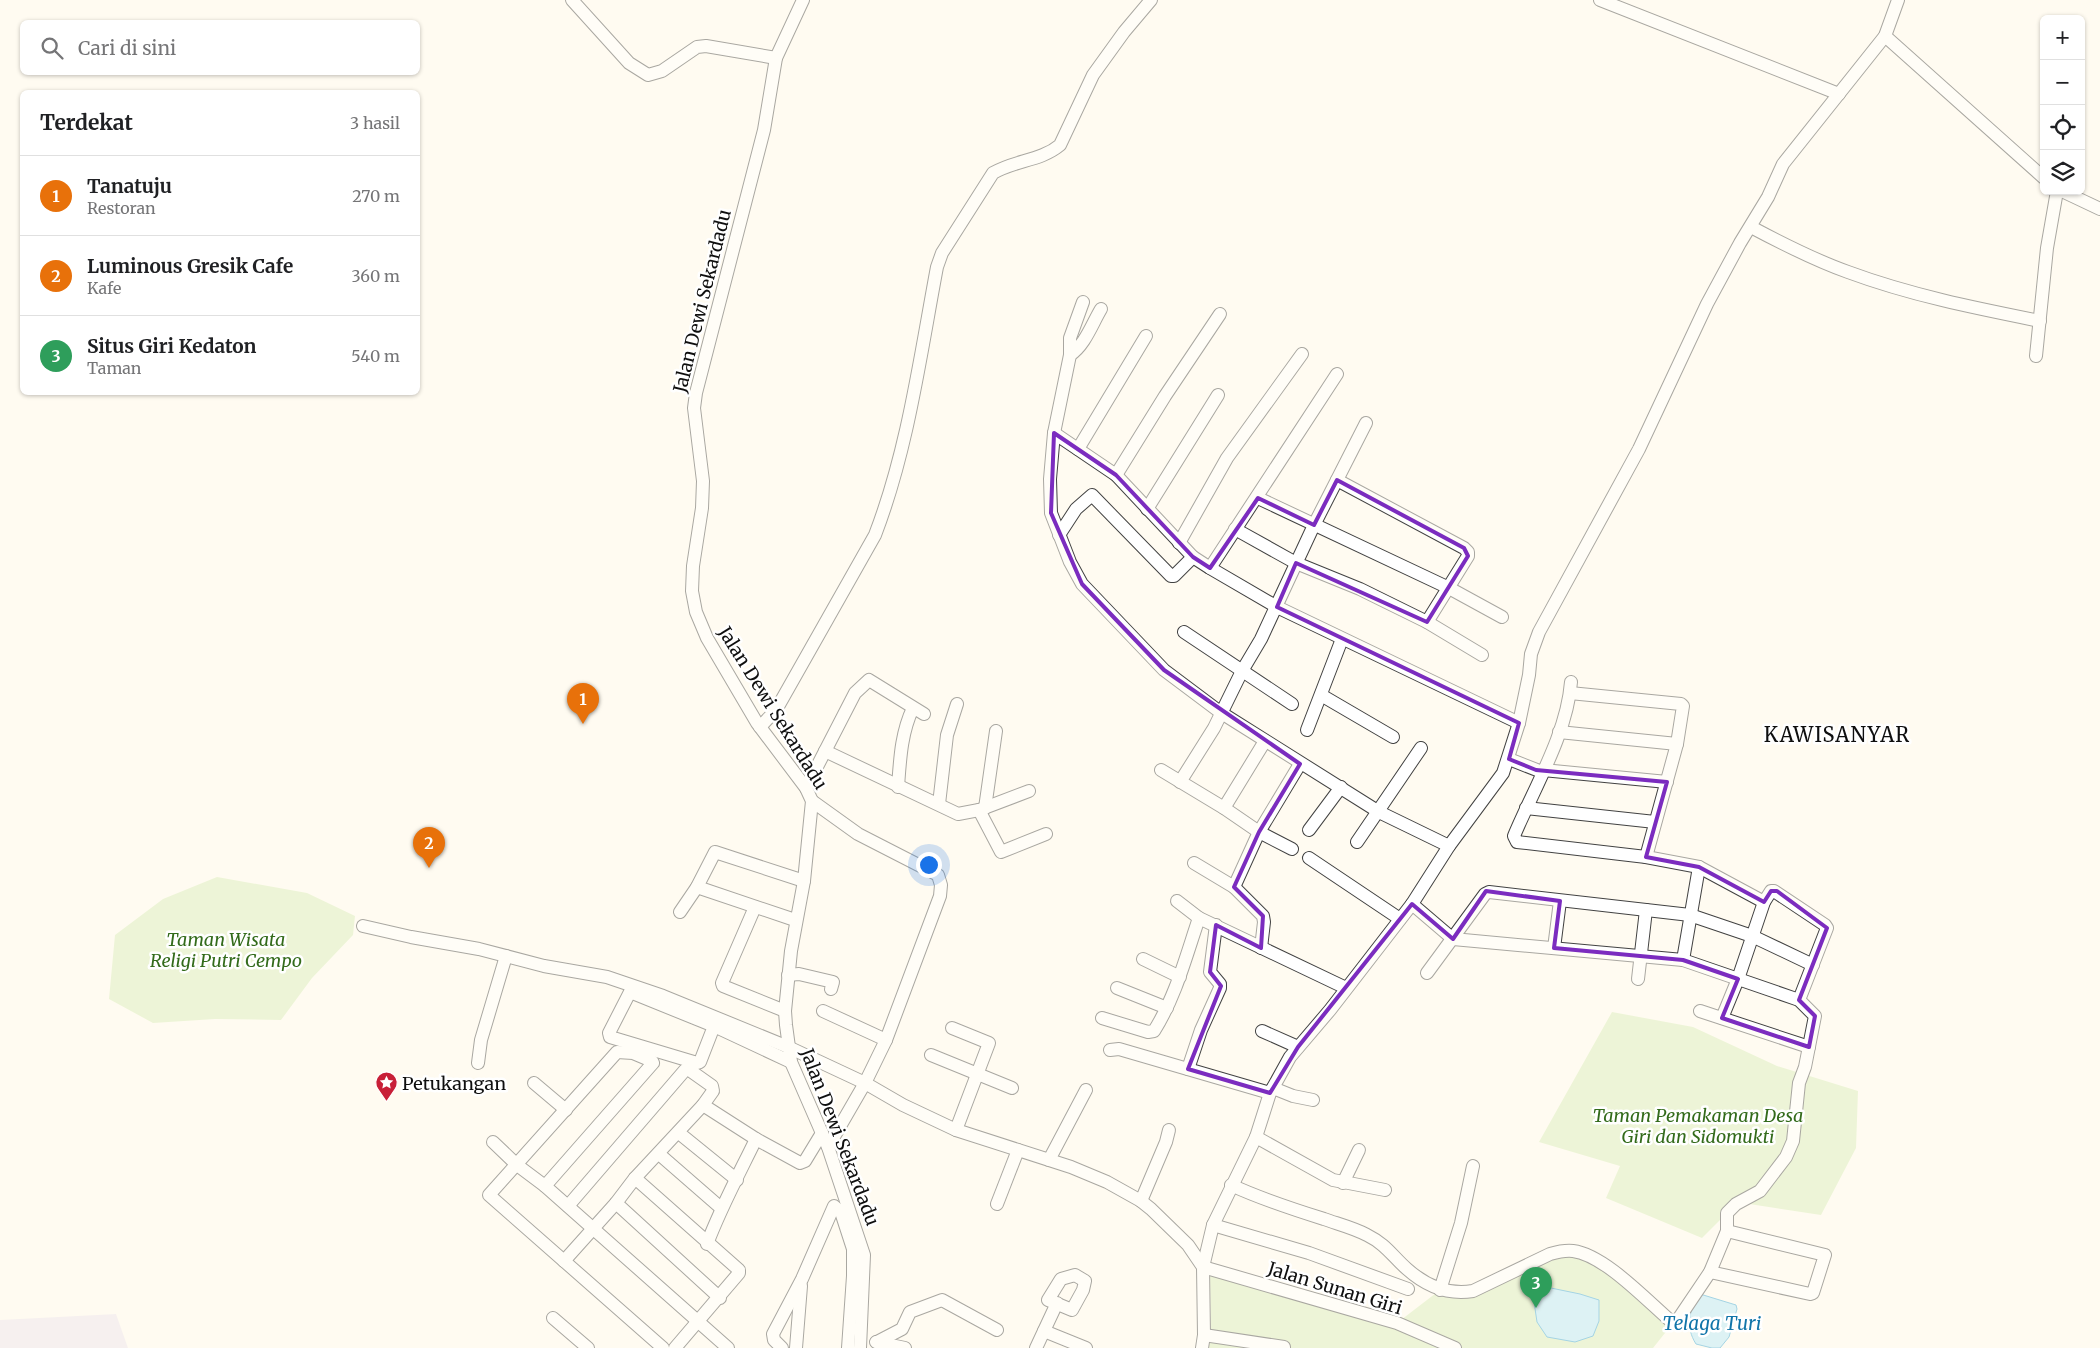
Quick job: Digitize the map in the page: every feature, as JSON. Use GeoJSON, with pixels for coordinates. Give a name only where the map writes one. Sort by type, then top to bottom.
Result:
{"type":"FeatureCollection","features":[{"type":"Feature","properties":{"kind":"street"},"geometry":{"type":"LineString","coordinates":[[572,0],[624,58],[648,75],[662,72],[697,47],[706,46],[776,58]]}},
{"type":"Feature","properties":{"kind":"street","name":"Jalan Dewi Sekardadu"},"geometry":{"type":"LineString","coordinates":[[803,0],[776,58],[764,130],[696,393],[694,408],[703,481],[702,508],[693,566],[692,591],[696,612],[707,638],[760,727],[806,788],[812,801],[804,881],[795,920],[788,975],[785,1011],[788,1048],[791,1062],[828,1148],[864,1255],[860,1344]]}},
{"type":"Feature","properties":{"kind":"street"},"geometry":{"type":"LineString","coordinates":[[760,727],[776,710],[862,558],[882,516],[919,375],[937,267],[942,253],[993,173],[1002,167],[1045,155],[1060,145],[1093,75],[1124,32],[1151,0]]}},
{"type":"Feature","properties":{"kind":"street"},"geometry":{"type":"LineString","coordinates":[[1600,0],[1839,94]]}},
{"type":"Feature","properties":{"kind":"street"},"geometry":{"type":"LineString","coordinates":[[1202,1348],[1204,1335],[1203,1267],[1213,1225],[1256,1137],[1271,1091],[1298,1047],[1330,1010],[1412,904],[1448,846],[1503,773],[1519,723],[1529,676],[1531,654],[1539,632],[1639,449],[1707,304],[1740,243],[1751,228],[1768,197],[1783,164],[1885,36],[1898,0]]}},
{"type":"Feature","properties":{"kind":"street"},"geometry":{"type":"LineString","coordinates":[[1885,36],[2040,174]]}},
{"type":"Feature","properties":{"kind":"street"},"geometry":{"type":"LineString","coordinates":[[2036,356],[2047,248],[2056,195]]}},
{"type":"Feature","properties":{"kind":"street"},"geometry":{"type":"LineString","coordinates":[[2070,195],[2100,209]]}},
{"type":"Feature","properties":{"kind":"street"},"geometry":{"type":"LineString","coordinates":[[1751,228],[1802,254],[1848,272],[1932,297],[2040,321]]}},
{"type":"Feature","properties":{"kind":"street"},"geometry":{"type":"LineString","coordinates":[[1083,302],[1070,338],[1070,355],[1054,433],[1050,502],[1051,513],[1059,535],[1070,562],[1082,584],[1164,670],[1220,712],[1379,812],[1448,846]]}},
{"type":"Feature","properties":{"kind":"street"},"geometry":{"type":"LineString","coordinates":[[1070,355],[1082,343],[1101,309]]}},
{"type":"Feature","properties":{"kind":"street"},"geometry":{"type":"LineString","coordinates":[[1116,475],[1165,396],[1220,314]]}},
{"type":"Feature","properties":{"kind":"street"},"geometry":{"type":"LineString","coordinates":[[1078,449],[1146,336]]}},
{"type":"Feature","properties":{"kind":"street"},"geometry":{"type":"LineString","coordinates":[[1179,543],[1227,458],[1302,354]]}},
{"type":"Feature","properties":{"kind":"street"},"geometry":{"type":"LineString","coordinates":[[1210,568],[1258,498],[1337,374]]}},
{"type":"Feature","properties":{"kind":"street"},"geometry":{"type":"LineString","coordinates":[[1147,509],[1218,395]]}},
{"type":"Feature","properties":{"kind":"street"},"geometry":{"type":"LineString","coordinates":[[1180,782],[1214,728],[1220,712],[1261,639],[1314,525],[1366,423]]}},
{"type":"Feature","properties":{"kind":"street"},"geometry":{"type":"LineString","coordinates":[[1054,433],[1116,475],[1193,557],[1210,568],[1277,607],[1519,723]]}},
{"type":"Feature","properties":{"kind":"street"},"geometry":{"type":"LineString","coordinates":[[1337,480],[1467,550],[1468,556],[1427,622]]}},
{"type":"Feature","properties":{"kind":"street"},"geometry":{"type":"LineString","coordinates":[[1059,535],[1076,510],[1092,495],[1171,576],[1174,576],[1193,557]]}},
{"type":"Feature","properties":{"kind":"street"},"geometry":{"type":"LineString","coordinates":[[1258,498],[1449,588],[1502,617]]}},
{"type":"Feature","properties":{"kind":"street"},"geometry":{"type":"LineString","coordinates":[[1235,529],[1296,563],[1360,590],[1427,622],[1482,655]]}},
{"type":"Feature","properties":{"kind":"street"},"geometry":{"type":"LineString","coordinates":[[1184,632],[1292,704]]}},
{"type":"Feature","properties":{"kind":"street"},"geometry":{"type":"LineString","coordinates":[[1307,730],[1342,638]]}},
{"type":"Feature","properties":{"kind":"street"},"geometry":{"type":"LineString","coordinates":[[806,788],[855,693],[869,680],[918,711],[906,722],[902,739],[898,787]]}},
{"type":"Feature","properties":{"kind":"street"},"geometry":{"type":"LineString","coordinates":[[1646,857],[1654,822],[1677,744],[1683,704],[1571,688],[1559,732],[1514,836],[1520,844],[1646,857],[1700,867],[1764,902]]}},
{"type":"Feature","properties":{"kind":"street"},"geometry":{"type":"LineString","coordinates":[[1321,694],[1393,737]]}},
{"type":"Feature","properties":{"kind":"street"},"geometry":{"type":"LineString","coordinates":[[939,804],[946,735],[956,704]]}},
{"type":"Feature","properties":{"kind":"street"},"geometry":{"type":"LineString","coordinates":[[996,731],[982,809],[1001,852],[1046,834]]}},
{"type":"Feature","properties":{"kind":"street"},"geometry":{"type":"LineString","coordinates":[[1559,732],[1677,744]]}},
{"type":"Feature","properties":{"kind":"street"},"geometry":{"type":"LineString","coordinates":[[1224,808],[1265,741]]}},
{"type":"Feature","properties":{"kind":"street"},"geometry":{"type":"LineString","coordinates":[[1357,842],[1421,748]]}},
{"type":"Feature","properties":{"kind":"street"},"geometry":{"type":"LineString","coordinates":[[826,751],[958,814],[982,809],[1029,791]]}},
{"type":"Feature","properties":{"kind":"street"},"geometry":{"type":"LineString","coordinates":[[1509,759],[1543,771],[1667,782]]}},
{"type":"Feature","properties":{"kind":"street"},"geometry":{"type":"LineString","coordinates":[[1234,887],[1259,832],[1300,764]]}},
{"type":"Feature","properties":{"kind":"street"},"geometry":{"type":"LineString","coordinates":[[1161,770],[1224,808],[1259,832],[1292,849]]}},
{"type":"Feature","properties":{"kind":"street"},"geometry":{"type":"LineString","coordinates":[[1309,830],[1340,787]]}},
{"type":"Feature","properties":{"kind":"street"},"geometry":{"type":"LineString","coordinates":[[812,801],[858,834],[938,875],[941,885],[940,896],[931,923],[886,1040],[865,1084],[828,1148]]}},
{"type":"Feature","properties":{"kind":"street"},"geometry":{"type":"LineString","coordinates":[[1526,808],[1654,822]]}},
{"type":"Feature","properties":{"kind":"street"},"geometry":{"type":"LineString","coordinates":[[680,912],[697,887],[713,854],[718,851],[804,881]]}},
{"type":"Feature","properties":{"kind":"street"},"geometry":{"type":"LineString","coordinates":[[1309,858],[1400,919]]}},
{"type":"Feature","properties":{"kind":"street"},"geometry":{"type":"LineString","coordinates":[[1194,863],[1234,887],[1263,916],[1261,948]]}},
{"type":"Feature","properties":{"kind":"street"},"geometry":{"type":"LineString","coordinates":[[1683,960],[1700,867]]}},
{"type":"Feature","properties":{"kind":"street"},"geometry":{"type":"LineString","coordinates":[[697,887],[795,920]]}},
{"type":"Feature","properties":{"kind":"street"},"geometry":{"type":"LineString","coordinates":[[1722,1018],[1738,979],[1764,902],[1771,891],[1777,891],[1826,926],[1800,1000]]}},
{"type":"Feature","properties":{"kind":"street"},"geometry":{"type":"LineString","coordinates":[[1426,973],[1486,892],[1690,915],[1752,936],[1813,965]]}},
{"type":"Feature","properties":{"kind":"street"},"geometry":{"type":"LineString","coordinates":[[1178,901],[1199,918],[1346,988]]}},
{"type":"Feature","properties":{"kind":"street"},"geometry":{"type":"LineString","coordinates":[[1554,948],[1560,901]]}},
{"type":"Feature","properties":{"kind":"street"},"geometry":{"type":"LineString","coordinates":[[1231,1185],[1254,1196],[1366,1234],[1385,1245],[1407,1269],[1440,1290],[1460,1293],[1473,1291],[1550,1254],[1573,1251],[1591,1256],[1676,1321],[1710,1272],[1727,1231],[1727,1213],[1736,1204],[1760,1191],[1781,1164],[1790,1149],[1794,1133],[1799,1083],[1805,1067],[1816,1016],[1800,1000],[1683,960],[1453,939],[1412,904]]}},
{"type":"Feature","properties":{"kind":"street"},"geometry":{"type":"LineString","coordinates":[[755,907],[722,983],[723,986],[785,1011]]}},
{"type":"Feature","properties":{"kind":"street"},"geometry":{"type":"LineString","coordinates":[[1638,979],[1646,910]]}},
{"type":"Feature","properties":{"kind":"street"},"geometry":{"type":"LineString","coordinates":[[1102,1018],[1151,1032],[1167,1008],[1180,978],[1199,918]]}},
{"type":"Feature","properties":{"kind":"street"},"geometry":{"type":"LineString","coordinates":[[1188,1069],[1201,1030],[1220,988],[1220,984],[1210,972],[1216,925]]}},
{"type":"Feature","properties":{"kind":"street"},"geometry":{"type":"LineString","coordinates":[[363,926],[411,938],[480,949],[544,966],[608,977],[788,1048],[956,1130],[1049,1160],[1106,1182],[1141,1200],[1188,1245],[1203,1267]]}},
{"type":"Feature","properties":{"kind":"street"},"geometry":{"type":"LineString","coordinates":[[478,1063],[481,1040],[506,956]]}},
{"type":"Feature","properties":{"kind":"street"},"geometry":{"type":"LineString","coordinates":[[1143,960],[1180,978]]}},
{"type":"Feature","properties":{"kind":"street"},"geometry":{"type":"LineString","coordinates":[[788,975],[799,974],[832,982],[831,989]]}},
{"type":"Feature","properties":{"kind":"street"},"geometry":{"type":"LineString","coordinates":[[1118,988],[1167,1008]]}},
{"type":"Feature","properties":{"kind":"street"},"geometry":{"type":"LineString","coordinates":[[714,1026],[701,1060],[697,1063],[609,1036],[630,992],[714,1026],[791,1062]]}},
{"type":"Feature","properties":{"kind":"street"},"geometry":{"type":"LineString","coordinates":[[823,1011],[886,1040]]}},
{"type":"Feature","properties":{"kind":"street"},"geometry":{"type":"LineString","coordinates":[[1700,1011],[1808,1047]]}},
{"type":"Feature","properties":{"kind":"street"},"geometry":{"type":"LineString","coordinates":[[952,1028],[989,1043],[956,1130]]}},
{"type":"Feature","properties":{"kind":"street"},"geometry":{"type":"LineString","coordinates":[[1262,1031],[1298,1047]]}},
{"type":"Feature","properties":{"kind":"street"},"geometry":{"type":"LineString","coordinates":[[1110,1050],[1119,1049],[1271,1091],[1313,1100]]}},
{"type":"Feature","properties":{"kind":"street"},"geometry":{"type":"LineString","coordinates":[[545,1186],[652,1062],[633,1054],[617,1052],[490,1193],[490,1196],[663,1348]]}},
{"type":"Feature","properties":{"kind":"street"},"geometry":{"type":"LineString","coordinates":[[931,1055],[1012,1088]]}},
{"type":"Feature","properties":{"kind":"street"},"geometry":{"type":"LineString","coordinates":[[564,1262],[616,1203],[635,1178],[703,1105],[714,1088],[688,1069],[685,1070],[568,1206]]}},
{"type":"Feature","properties":{"kind":"street"},"geometry":{"type":"LineString","coordinates":[[534,1083],[566,1110]]}},
{"type":"Feature","properties":{"kind":"street"},"geometry":{"type":"LineString","coordinates":[[1049,1160],[1086,1090]]}},
{"type":"Feature","properties":{"kind":"street"},"geometry":{"type":"LineString","coordinates":[[703,1105],[756,1139],[803,1163],[822,1134]]}},
{"type":"Feature","properties":{"kind":"street"},"geometry":{"type":"LineString","coordinates":[[1141,1200],[1164,1149],[1169,1130]]}},
{"type":"Feature","properties":{"kind":"street"},"geometry":{"type":"LineString","coordinates":[[678,1132],[737,1180]]}},
{"type":"Feature","properties":{"kind":"street"},"geometry":{"type":"LineString","coordinates":[[1256,1137],[1333,1180],[1386,1190]]}},
{"type":"Feature","properties":{"kind":"street"},"geometry":{"type":"LineString","coordinates":[[707,1244],[721,1208],[737,1180],[756,1139]]}},
{"type":"Feature","properties":{"kind":"street"},"geometry":{"type":"LineString","coordinates":[[493,1142],[728,1348]]}},
{"type":"Feature","properties":{"kind":"street"},"geometry":{"type":"LineString","coordinates":[[997,1204],[1018,1150]]}},
{"type":"Feature","properties":{"kind":"street"},"geometry":{"type":"LineString","coordinates":[[1344,1183],[1359,1150]]}},
{"type":"Feature","properties":{"kind":"street"},"geometry":{"type":"LineString","coordinates":[[659,1154],[721,1208]]}},
{"type":"Feature","properties":{"kind":"street"},"geometry":{"type":"LineString","coordinates":[[1440,1290],[1461,1223],[1473,1166]]}},
{"type":"Feature","properties":{"kind":"street"},"geometry":{"type":"LineString","coordinates":[[635,1178],[707,1244],[739,1270],[739,1273],[720,1298],[675,1348]]}},
{"type":"Feature","properties":{"kind":"street"},"geometry":{"type":"LineString","coordinates":[[616,1203],[720,1298]]}},
{"type":"Feature","properties":{"kind":"street"},"geometry":{"type":"LineString","coordinates":[[782,1348],[774,1340],[773,1334],[802,1279],[834,1206],[836,1206],[841,1212],[853,1249],[848,1348]]}},
{"type":"Feature","properties":{"kind":"street"},"geometry":{"type":"LineString","coordinates":[[1213,1225],[1309,1253],[1408,1289]]}},
{"type":"Feature","properties":{"kind":"street"},"geometry":{"type":"LineString","coordinates":[[824,1228],[847,1231]]}},
{"type":"Feature","properties":{"kind":"street"},"geometry":{"type":"LineString","coordinates":[[1710,1272],[1810,1294],[1813,1293],[1826,1257],[1825,1255],[1727,1231]]}},
{"type":"Feature","properties":{"kind":"street","name":"Jalan Sunan Giri"},"geometry":{"type":"LineString","coordinates":[[1203,1267],[1397,1323],[1455,1348]]}},
{"type":"Feature","properties":{"kind":"street"},"geometry":{"type":"LineString","coordinates":[[796,1348],[802,1279]]}},
{"type":"Feature","properties":{"kind":"street"},"geometry":{"type":"LineString","coordinates":[[877,1342],[902,1329],[910,1312],[942,1300],[997,1330]]}},
{"type":"Feature","properties":{"kind":"street"},"geometry":{"type":"LineString","coordinates":[[1036,1348],[1057,1303]]}},
{"type":"Feature","properties":{"kind":"street"},"geometry":{"type":"LineString","coordinates":[[552,1318],[588,1348]]}},
{"type":"Feature","properties":{"kind":"street"},"geometry":{"type":"LineString","coordinates":[[1044,1331],[1086,1348]]}},
{"type":"Feature","properties":{"kind":"street"},"geometry":{"type":"LineString","coordinates":[[1204,1335],[1284,1347]]}},
{"type":"Feature","properties":{"kind":"street"},"geometry":{"type":"LineString","coordinates":[[860,1344],[877,1342],[905,1348]]}},
{"type":"Feature","properties":{"kind":"highlighted area"},"geometry":{"type":"Polygon","coordinates":[[[1054,433],[1116,475],[1193,557],[1210,568],[1258,498],[1314,525],[1337,480],[1464,548],[1468,556],[1427,622],[1296,563],[1277,607],[1519,723],[1509,759],[1536,770],[1667,782],[1646,857],[1699,867],[1764,902],[1771,891],[1777,891],[1827,928],[1799,1000],[1815,1016],[1809,1047],[1722,1018],[1738,979],[1683,960],[1554,948],[1560,901],[1486,891],[1453,939],[1412,904],[1298,1047],[1270,1093],[1188,1069],[1221,986],[1210,972],[1216,925],[1261,948],[1263,916],[1234,887],[1259,832],[1300,764],[1164,670],[1082,584],[1051,513],[1054,433]]]}},
{"type":"Feature","properties":{"kind":"shaded area"},"geometry":{"type":"Polygon","coordinates":[[[116,1314],[128,1348],[0,1348],[0,1320],[116,1314]]]}},
{"type":"Feature","properties":{"kind":"green space","name":"Taman Wisata Religi Putri Cempo"},"geometry":{"type":"Polygon","coordinates":[[[217,877],[307,893],[355,916],[353,935],[312,978],[281,1020],[215,1019],[153,1023],[109,999],[115,935],[163,899],[217,877]]]}},
{"type":"Feature","properties":{"kind":"green space","name":"Taman Pemakaman Desa Giri dan Sidomukti"},"geometry":{"type":"Polygon","coordinates":[[[1612,1012],[1693,1027],[1777,1066],[1858,1091],[1856,1148],[1821,1215],[1743,1203],[1736,1204],[1702,1238],[1606,1198],[1620,1166],[1539,1142],[1612,1012]]]}},
{"type":"Feature","properties":{"kind":"green space"},"geometry":{"type":"Polygon","coordinates":[[[1549,1254],[1596,1259],[1673,1323],[1653,1348],[1208,1348],[1211,1335],[1210,1273],[1397,1323],[1440,1290],[1460,1293],[1549,1254]]]}},
{"type":"Feature","properties":{"kind":"water"},"geometry":{"type":"Polygon","coordinates":[[[1551,1288],[1599,1300],[1599,1321],[1593,1336],[1575,1342],[1547,1337],[1537,1322],[1534,1302],[1551,1288]]]}},
{"type":"Feature","properties":{"kind":"water","name":"Telaga Turi"},"geometry":{"type":"Polygon","coordinates":[[[1700,1294],[1736,1305],[1737,1309],[1729,1337],[1720,1348],[1696,1344],[1690,1331],[1691,1312],[1700,1294]]]}},
{"type":"Feature","properties":{"kind":"place","name":"Tanatuju"},"geometry":{"type":"Point","coordinates":[583,724]}},
{"type":"Feature","properties":{"kind":"place","name":"Luminous Gresik Cafe"},"geometry":{"type":"Point","coordinates":[429,868]}},
{"type":"Feature","properties":{"kind":"place","name":"Petukangan"},"geometry":{"type":"Point","coordinates":[386,1102]}},
{"type":"Feature","properties":{"kind":"place","name":"Situs Giri Kedaton"},"geometry":{"type":"Point","coordinates":[1536,1308]}},
{"type":"Feature","properties":{"kind":"district","name":"KAWISANYAR"},"geometry":{"type":"Point","coordinates":[1837,734]}}]}
